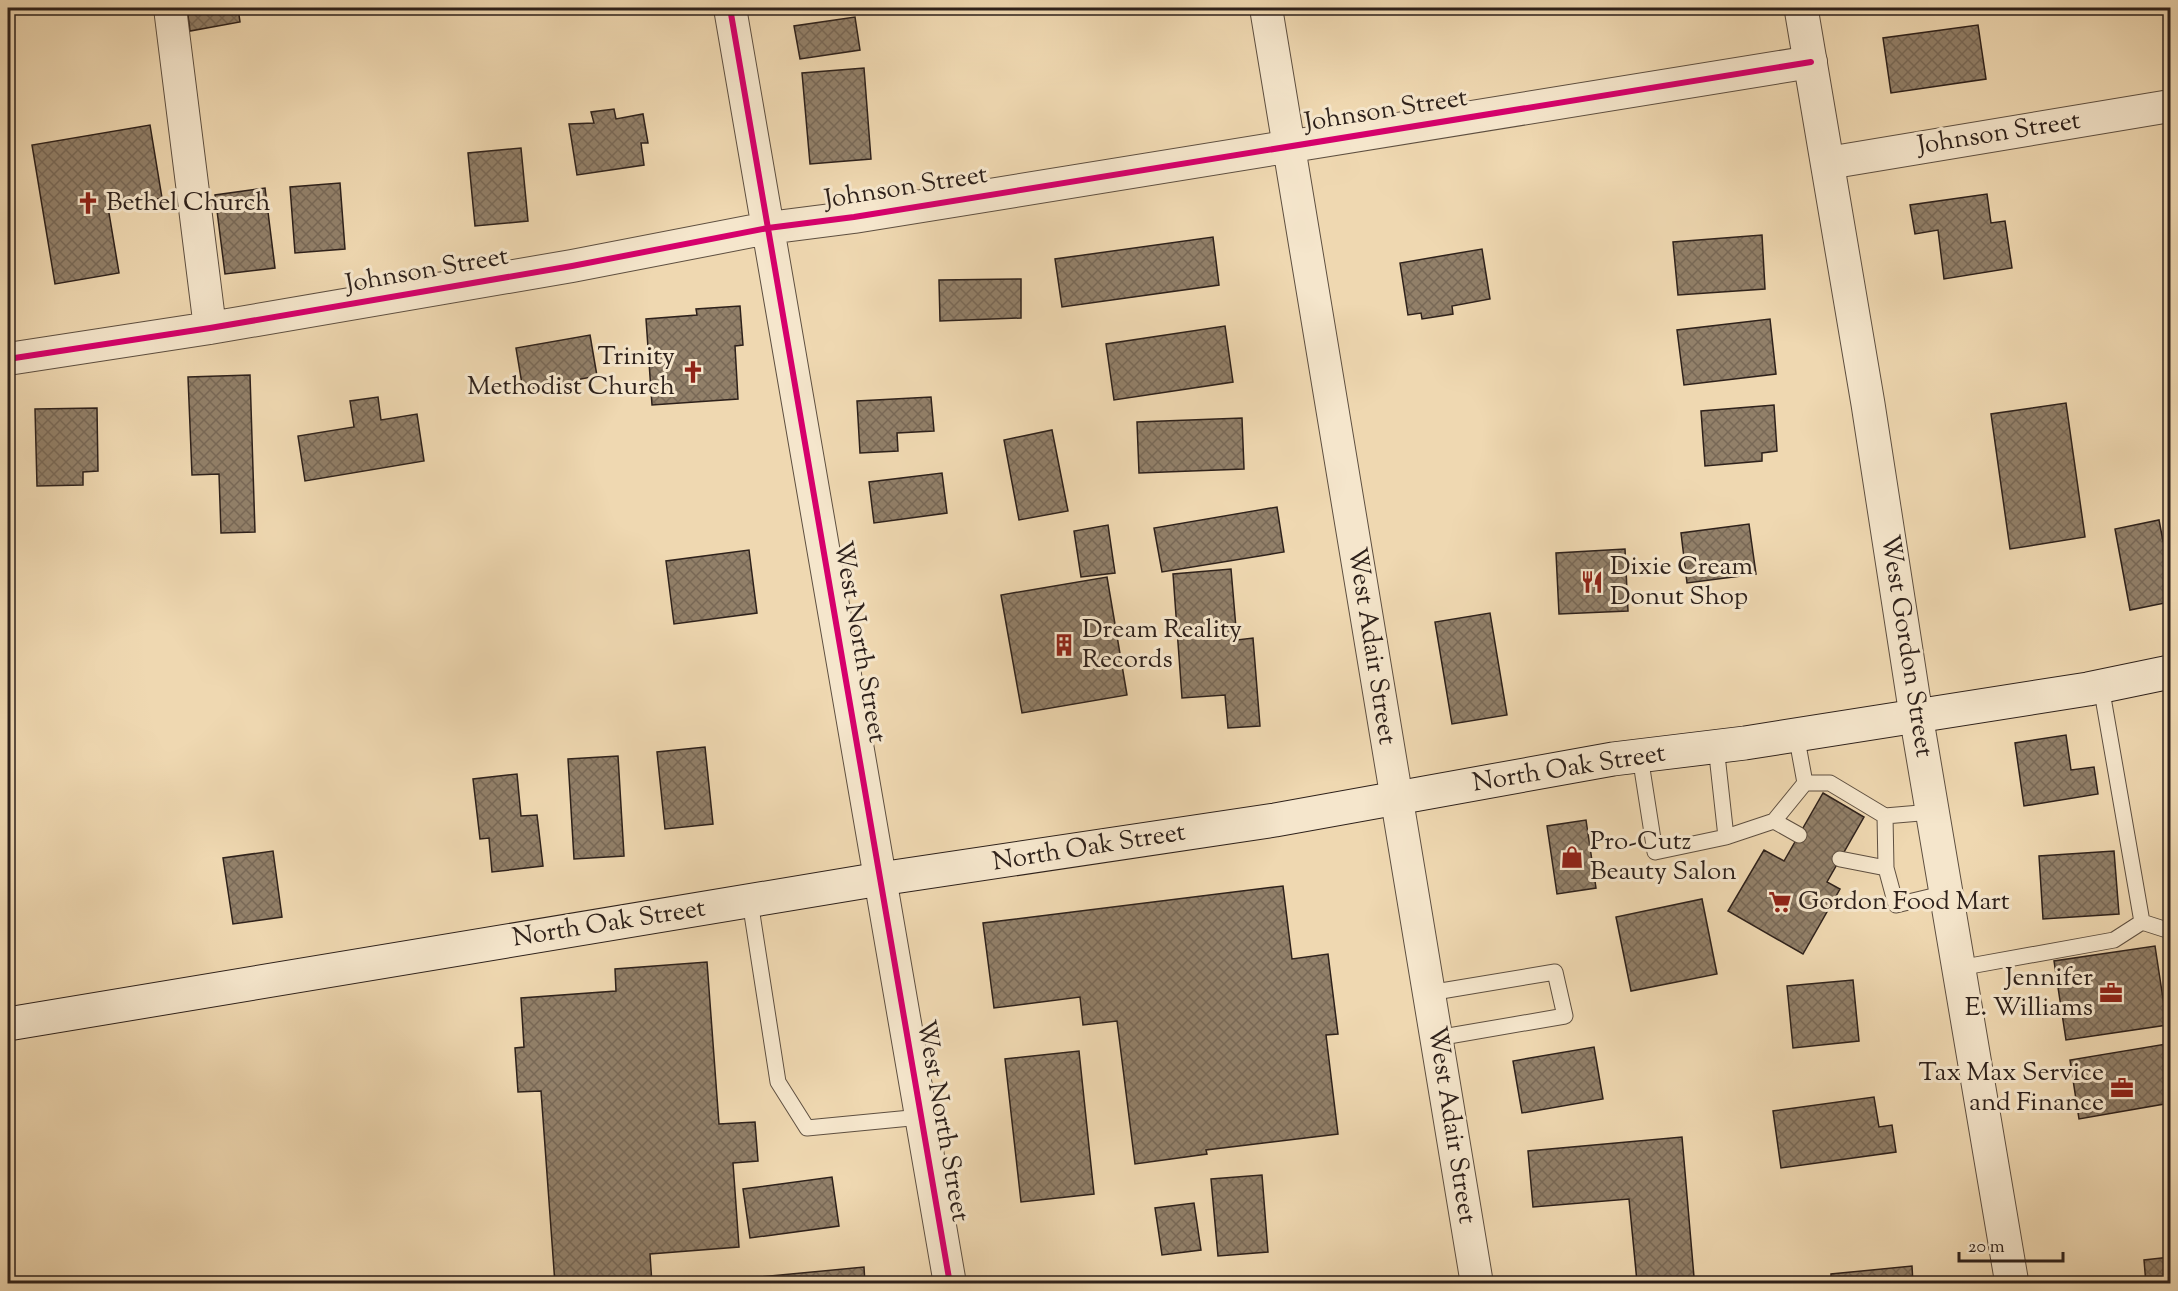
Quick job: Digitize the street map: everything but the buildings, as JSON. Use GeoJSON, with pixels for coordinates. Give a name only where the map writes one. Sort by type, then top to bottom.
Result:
{"type":"FeatureCollection","features":[{"type":"Feature","properties":{"kind":"main road","name":"West Gordon Street"},"geometry":{"type":"LineString","coordinates":[[1801,8],[1932,812],[2013,1284]]}},
{"type":"Feature","properties":{"kind":"main road","name":"North Oak Street"},"geometry":{"type":"LineString","coordinates":[[8,1024],[880,879],[1275,820],[1640,756],[2101,686],[2170,672]]}},
{"type":"Feature","properties":{"kind":"street"},"geometry":{"type":"LineString","coordinates":[[170,8],[210,328]]}},
{"type":"Feature","properties":{"kind":"street","name":"West North Street"},"geometry":{"type":"LineString","coordinates":[[730,8],[950,1284]]}},
{"type":"Feature","properties":{"kind":"street","name":"West Adair Street"},"geometry":{"type":"LineString","coordinates":[[1266,8],[1478,1284]]}},
{"type":"Feature","properties":{"kind":"street","name":"Johnson Street"},"geometry":{"type":"LineString","coordinates":[[8,359],[210,328],[572,266],[768,228],[855,217],[1811,62]]}},
{"type":"Feature","properties":{"kind":"street","name":"Johnson Street"},"geometry":{"type":"LineString","coordinates":[[1828,163],[2170,106]]}},
{"type":"Feature","properties":{"kind":"lane"},"geometry":{"type":"LineString","coordinates":[[2101,686],[2142,922]]}},
{"type":"Feature","properties":{"kind":"lane"},"geometry":{"type":"LineString","coordinates":[[1640,756],[1655,852],[1726,837],[1774,821],[1805,783],[1796,734]]}},
{"type":"Feature","properties":{"kind":"lane"},"geometry":{"type":"LineString","coordinates":[[1716,746],[1726,837]]}},
{"type":"Feature","properties":{"kind":"lane"},"geometry":{"type":"LineString","coordinates":[[1805,783],[1830,783],[1885,816],[1932,812]]}},
{"type":"Feature","properties":{"kind":"lane"},"geometry":{"type":"LineString","coordinates":[[1885,816],[1886,868],[1896,905],[1946,893]]}},
{"type":"Feature","properties":{"kind":"lane"},"geometry":{"type":"LineString","coordinates":[[1774,821],[1798,835]]}},
{"type":"Feature","properties":{"kind":"lane"},"geometry":{"type":"LineString","coordinates":[[1840,859],[1886,868]]}},
{"type":"Feature","properties":{"kind":"lane"},"geometry":{"type":"LineString","coordinates":[[750,901],[778,1082],[807,1128],[921,1117]]}},
{"type":"Feature","properties":{"kind":"lane"},"geometry":{"type":"LineString","coordinates":[[2142,922],[2170,931]]}},
{"type":"Feature","properties":{"kind":"lane"},"geometry":{"type":"LineString","coordinates":[[1959,968],[2114,940],[2142,922]]}},
{"type":"Feature","properties":{"kind":"lane"},"geometry":{"type":"LineString","coordinates":[[1429,993],[1555,972],[1565,1016],[1437,1038]]}},
{"type":"Feature","properties":{"kind":"cycle path"},"geometry":{"type":"LineString","coordinates":[[730,8],[950,1284]]}},
{"type":"Feature","properties":{"kind":"cycle path"},"geometry":{"type":"LineString","coordinates":[[8,359],[210,328],[572,266],[768,228],[854,217],[1811,62]]}},
{"type":"Feature","properties":{"kind":"place","name":"Bethel Church"},"geometry":{"type":"Point","coordinates":[88,203]}},
{"type":"Feature","properties":{"kind":"place","name":"Trinity Methodist Church"},"geometry":{"type":"Point","coordinates":[693,372]}},
{"type":"Feature","properties":{"kind":"place","name":"Dixie Cream Donut Shop"},"geometry":{"type":"Point","coordinates":[1592,582]}},
{"type":"Feature","properties":{"kind":"place","name":"Dream Reality Records"},"geometry":{"type":"Point","coordinates":[1064,645]}},
{"type":"Feature","properties":{"kind":"place","name":"Pro-Cutz Beauty Salon"},"geometry":{"type":"Point","coordinates":[1572,857]}},
{"type":"Feature","properties":{"kind":"place","name":"Gordon Food Mart"},"geometry":{"type":"Point","coordinates":[1780,902]}},
{"type":"Feature","properties":{"kind":"place","name":"Jennifer E. Williams"},"geometry":{"type":"Point","coordinates":[2111,993]}},
{"type":"Feature","properties":{"kind":"place","name":"Tax Max Service and Finance"},"geometry":{"type":"Point","coordinates":[2122,1088]}}]}
